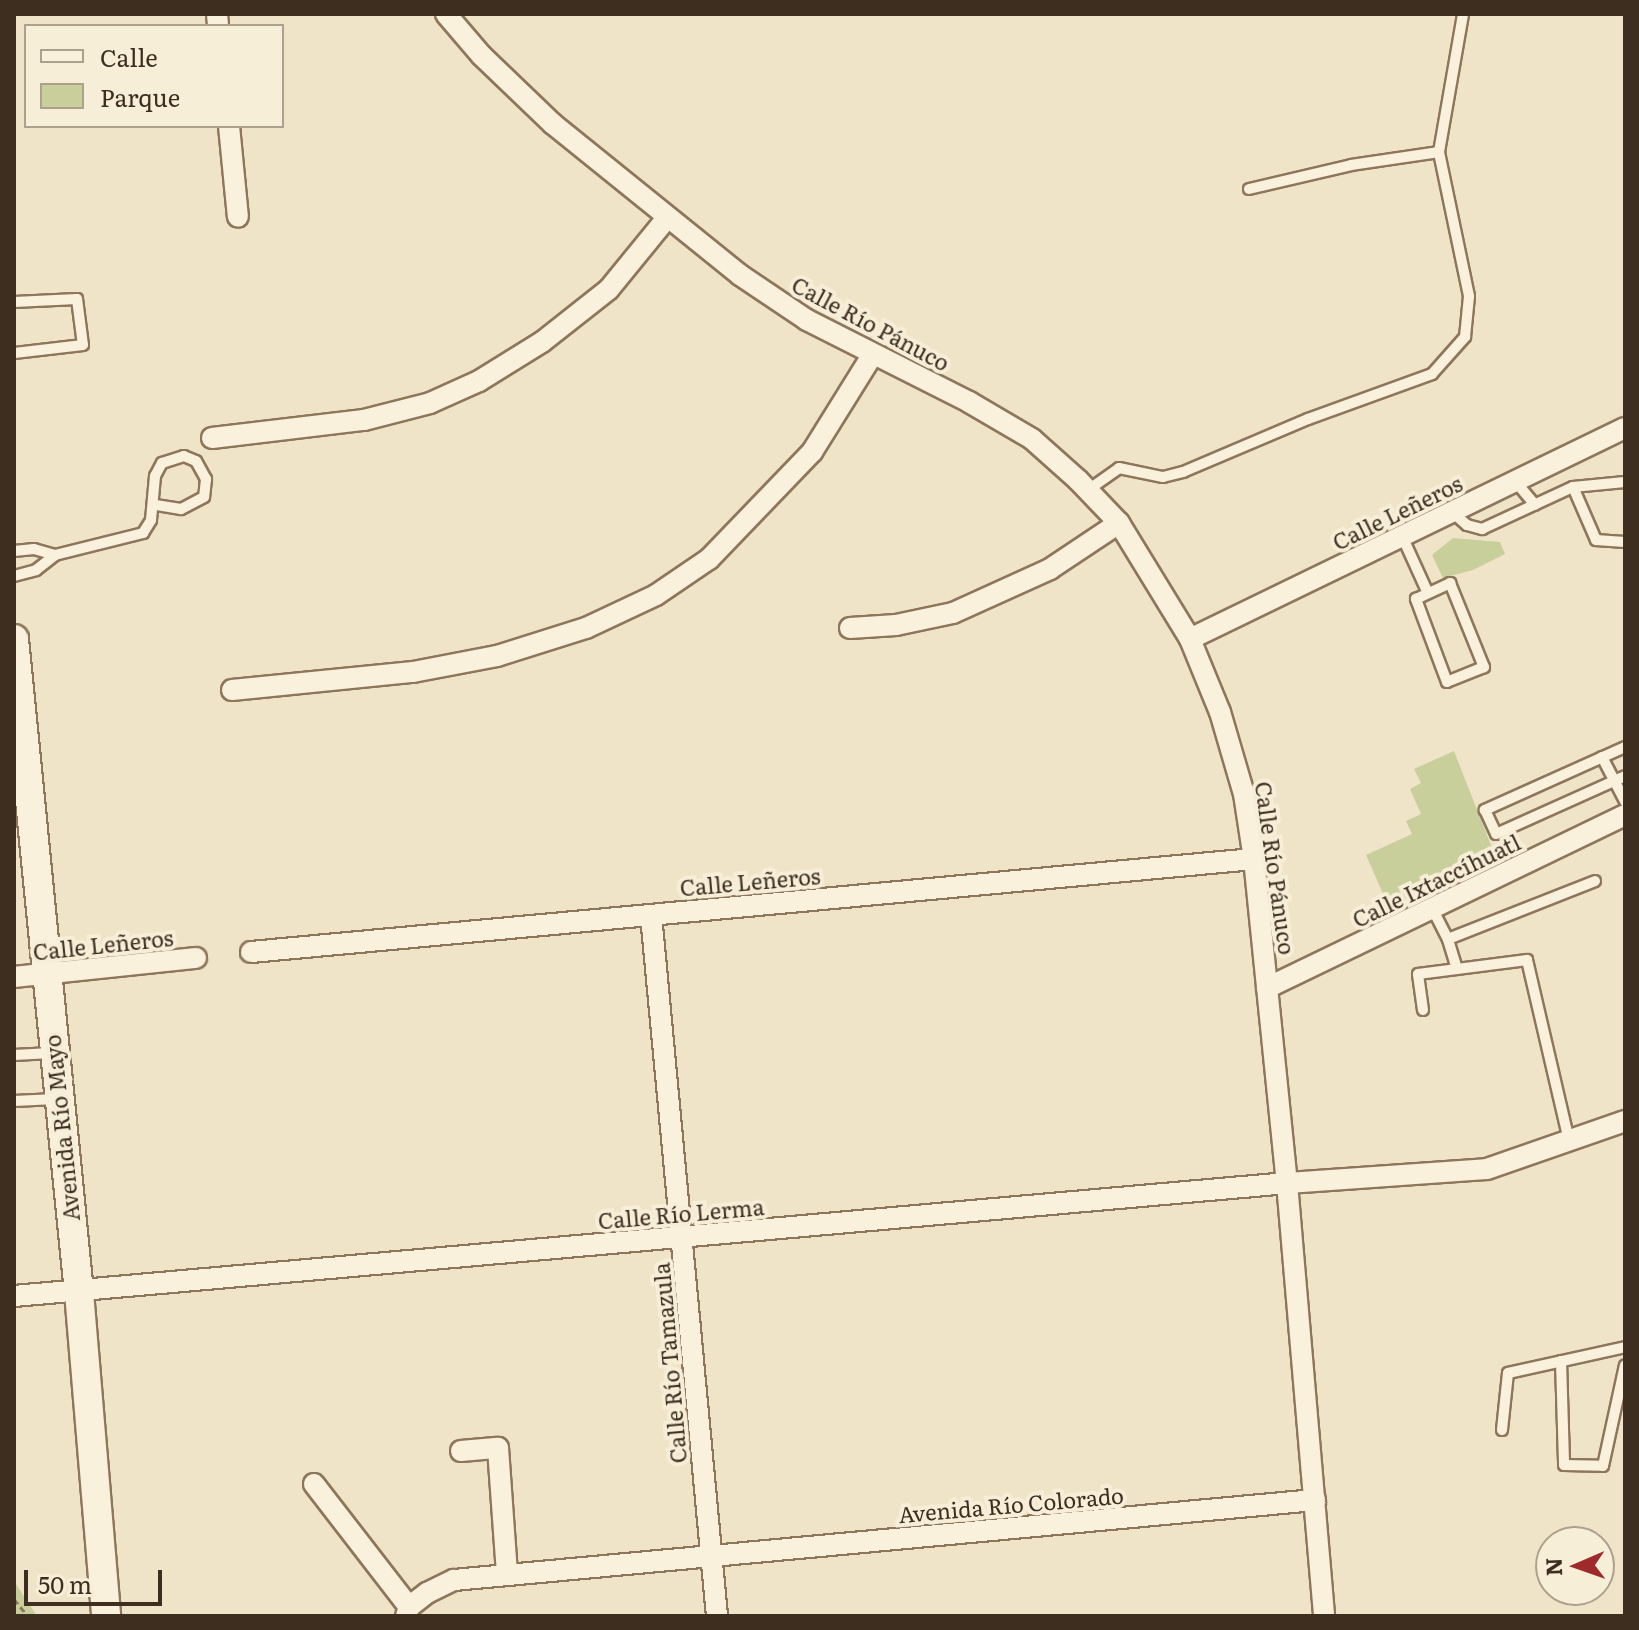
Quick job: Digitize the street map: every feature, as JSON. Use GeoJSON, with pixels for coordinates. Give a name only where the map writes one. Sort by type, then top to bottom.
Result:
{"type":"FeatureCollection","features":[{"type":"Feature","properties":{"kind":"street","name":"Calle Río Pánuco"},"geometry":{"type":"LineString","coordinates":[[446,14],[481,55],[553,124],[667,218],[785,305],[969,402],[1032,439],[1119,523],[1190,639],[1228,740],[1244,794],[1254,859],[1287,1183],[1324,1616]]}},
{"type":"Feature","properties":{"kind":"street"},"geometry":{"type":"LineString","coordinates":[[229,128],[238,217]]}},
{"type":"Feature","properties":{"kind":"street"},"geometry":{"type":"LineString","coordinates":[[212,438],[364,420],[430,403],[479,381],[542,342],[609,289],[667,218]]}},
{"type":"Feature","properties":{"kind":"street"},"geometry":{"type":"LineString","coordinates":[[232,690],[413,672],[497,656],[586,628],[656,595],[709,559],[812,452],[873,354]]}},
{"type":"Feature","properties":{"kind":"street","name":"Calle Leñeros"},"geometry":{"type":"LineString","coordinates":[[1190,639],[1625,428]]}},
{"type":"Feature","properties":{"kind":"street"},"geometry":{"type":"LineString","coordinates":[[850,628],[896,625],[953,613],[1050,569],[1119,523]]}},
{"type":"Feature","properties":{"kind":"street","name":"Avenida Río Mayo"},"geometry":{"type":"LineString","coordinates":[[14,639],[79,1292],[106,1616]]}},
{"type":"Feature","properties":{"kind":"street","name":"Calle Ixtaccíhuatl"},"geometry":{"type":"LineString","coordinates":[[1267,988],[1625,815]]}},
{"type":"Feature","properties":{"kind":"street","name":"Calle Leñeros"},"geometry":{"type":"LineString","coordinates":[[251,952],[1254,859]]}},
{"type":"Feature","properties":{"kind":"street","name":"Calle Río Tamazula"},"geometry":{"type":"LineString","coordinates":[[651,915],[717,1616]]}},
{"type":"Feature","properties":{"kind":"street","name":"Calle Leñeros"},"geometry":{"type":"LineString","coordinates":[[14,977],[196,958]]}},
{"type":"Feature","properties":{"kind":"street","name":"Calle Río Lerma"},"geometry":{"type":"LineString","coordinates":[[14,1296],[1287,1183],[1487,1169],[1625,1121]]}},
{"type":"Feature","properties":{"kind":"street"},"geometry":{"type":"LineString","coordinates":[[461,1451],[498,1448],[507,1575]]}},
{"type":"Feature","properties":{"kind":"street"},"geometry":{"type":"LineString","coordinates":[[314,1484],[408,1612]]}},
{"type":"Feature","properties":{"kind":"street","name":"Avenida Río Colorado"},"geometry":{"type":"LineString","coordinates":[[408,1612],[427,1593],[454,1580],[1315,1500]]}},
{"type":"Feature","properties":{"kind":"lane"},"geometry":{"type":"LineString","coordinates":[[1088,490],[1119,468],[1163,477],[1183,472],[1308,419],[1432,374],[1465,337],[1469,296],[1439,152],[1463,14]]}},
{"type":"Feature","properties":{"kind":"lane"},"geometry":{"type":"LineString","coordinates":[[1249,189],[1351,165],[1439,152]]}},
{"type":"Feature","properties":{"kind":"lane"},"geometry":{"type":"LineString","coordinates":[[14,302],[77,299],[83,345],[14,353]]}},
{"type":"Feature","properties":{"kind":"lane"},"geometry":{"type":"LineString","coordinates":[[14,576],[36,570],[55,555],[143,533],[155,505],[155,476],[162,463],[184,456],[196,461],[206,479],[204,497],[181,509],[155,505]]}},
{"type":"Feature","properties":{"kind":"lane"},"geometry":{"type":"LineString","coordinates":[[1515,481],[1535,505]]}},
{"type":"Feature","properties":{"kind":"lane"},"geometry":{"type":"LineString","coordinates":[[1452,512],[1467,525],[1482,529],[1573,487],[1625,482]]}},
{"type":"Feature","properties":{"kind":"lane"},"geometry":{"type":"LineString","coordinates":[[1573,487],[1596,540],[1625,542]]}},
{"type":"Feature","properties":{"kind":"lane"},"geometry":{"type":"LineString","coordinates":[[1402,536],[1427,591]]}},
{"type":"Feature","properties":{"kind":"lane"},"geometry":{"type":"LineString","coordinates":[[14,551],[34,549],[55,555]]}},
{"type":"Feature","properties":{"kind":"lane"},"geometry":{"type":"LineString","coordinates":[[1450,583],[1484,667],[1447,682],[1416,599],[1427,591],[1450,583]]}},
{"type":"Feature","properties":{"kind":"lane"},"geometry":{"type":"LineString","coordinates":[[1620,779],[1496,834],[1485,810],[1625,747]]}},
{"type":"Feature","properties":{"kind":"lane"},"geometry":{"type":"LineString","coordinates":[[1602,757],[1620,779],[1625,801]]}},
{"type":"Feature","properties":{"kind":"lane"},"geometry":{"type":"LineString","coordinates":[[1448,939],[1595,881]]}},
{"type":"Feature","properties":{"kind":"lane"},"geometry":{"type":"LineString","coordinates":[[1432,908],[1448,939],[1457,969]]}},
{"type":"Feature","properties":{"kind":"lane"},"geometry":{"type":"LineString","coordinates":[[1423,1010],[1418,974],[1527,960],[1569,1141]]}},
{"type":"Feature","properties":{"kind":"lane"},"geometry":{"type":"LineString","coordinates":[[14,1055],[53,1053]]}},
{"type":"Feature","properties":{"kind":"lane"},"geometry":{"type":"LineString","coordinates":[[14,1101],[58,1099]]}},
{"type":"Feature","properties":{"kind":"lane"},"geometry":{"type":"LineString","coordinates":[[1502,1430],[1508,1373],[1625,1347]]}},
{"type":"Feature","properties":{"kind":"lane"},"geometry":{"type":"LineString","coordinates":[[1561,1361],[1564,1465],[1603,1466],[1625,1365]]}},
{"type":"Feature","properties":{"kind":"path"},"geometry":{"type":"LineString","coordinates":[[14,1599],[28,1616]]}},
{"type":"Feature","properties":{"kind":"green space"},"geometry":{"type":"Polygon","coordinates":[[[1453,538],[1500,542],[1505,554],[1473,570],[1443,578],[1432,555],[1453,538]]]}},
{"type":"Feature","properties":{"kind":"green space"},"geometry":{"type":"Polygon","coordinates":[[[1454,751],[1498,863],[1391,912],[1366,855],[1412,834],[1406,821],[1421,814],[1410,789],[1421,783],[1414,769],[1454,751]]]}},
{"type":"Feature","properties":{"kind":"green space"},"geometry":{"type":"Polygon","coordinates":[[[14,1581],[37,1616],[14,1616],[14,1581]]]}}]}
